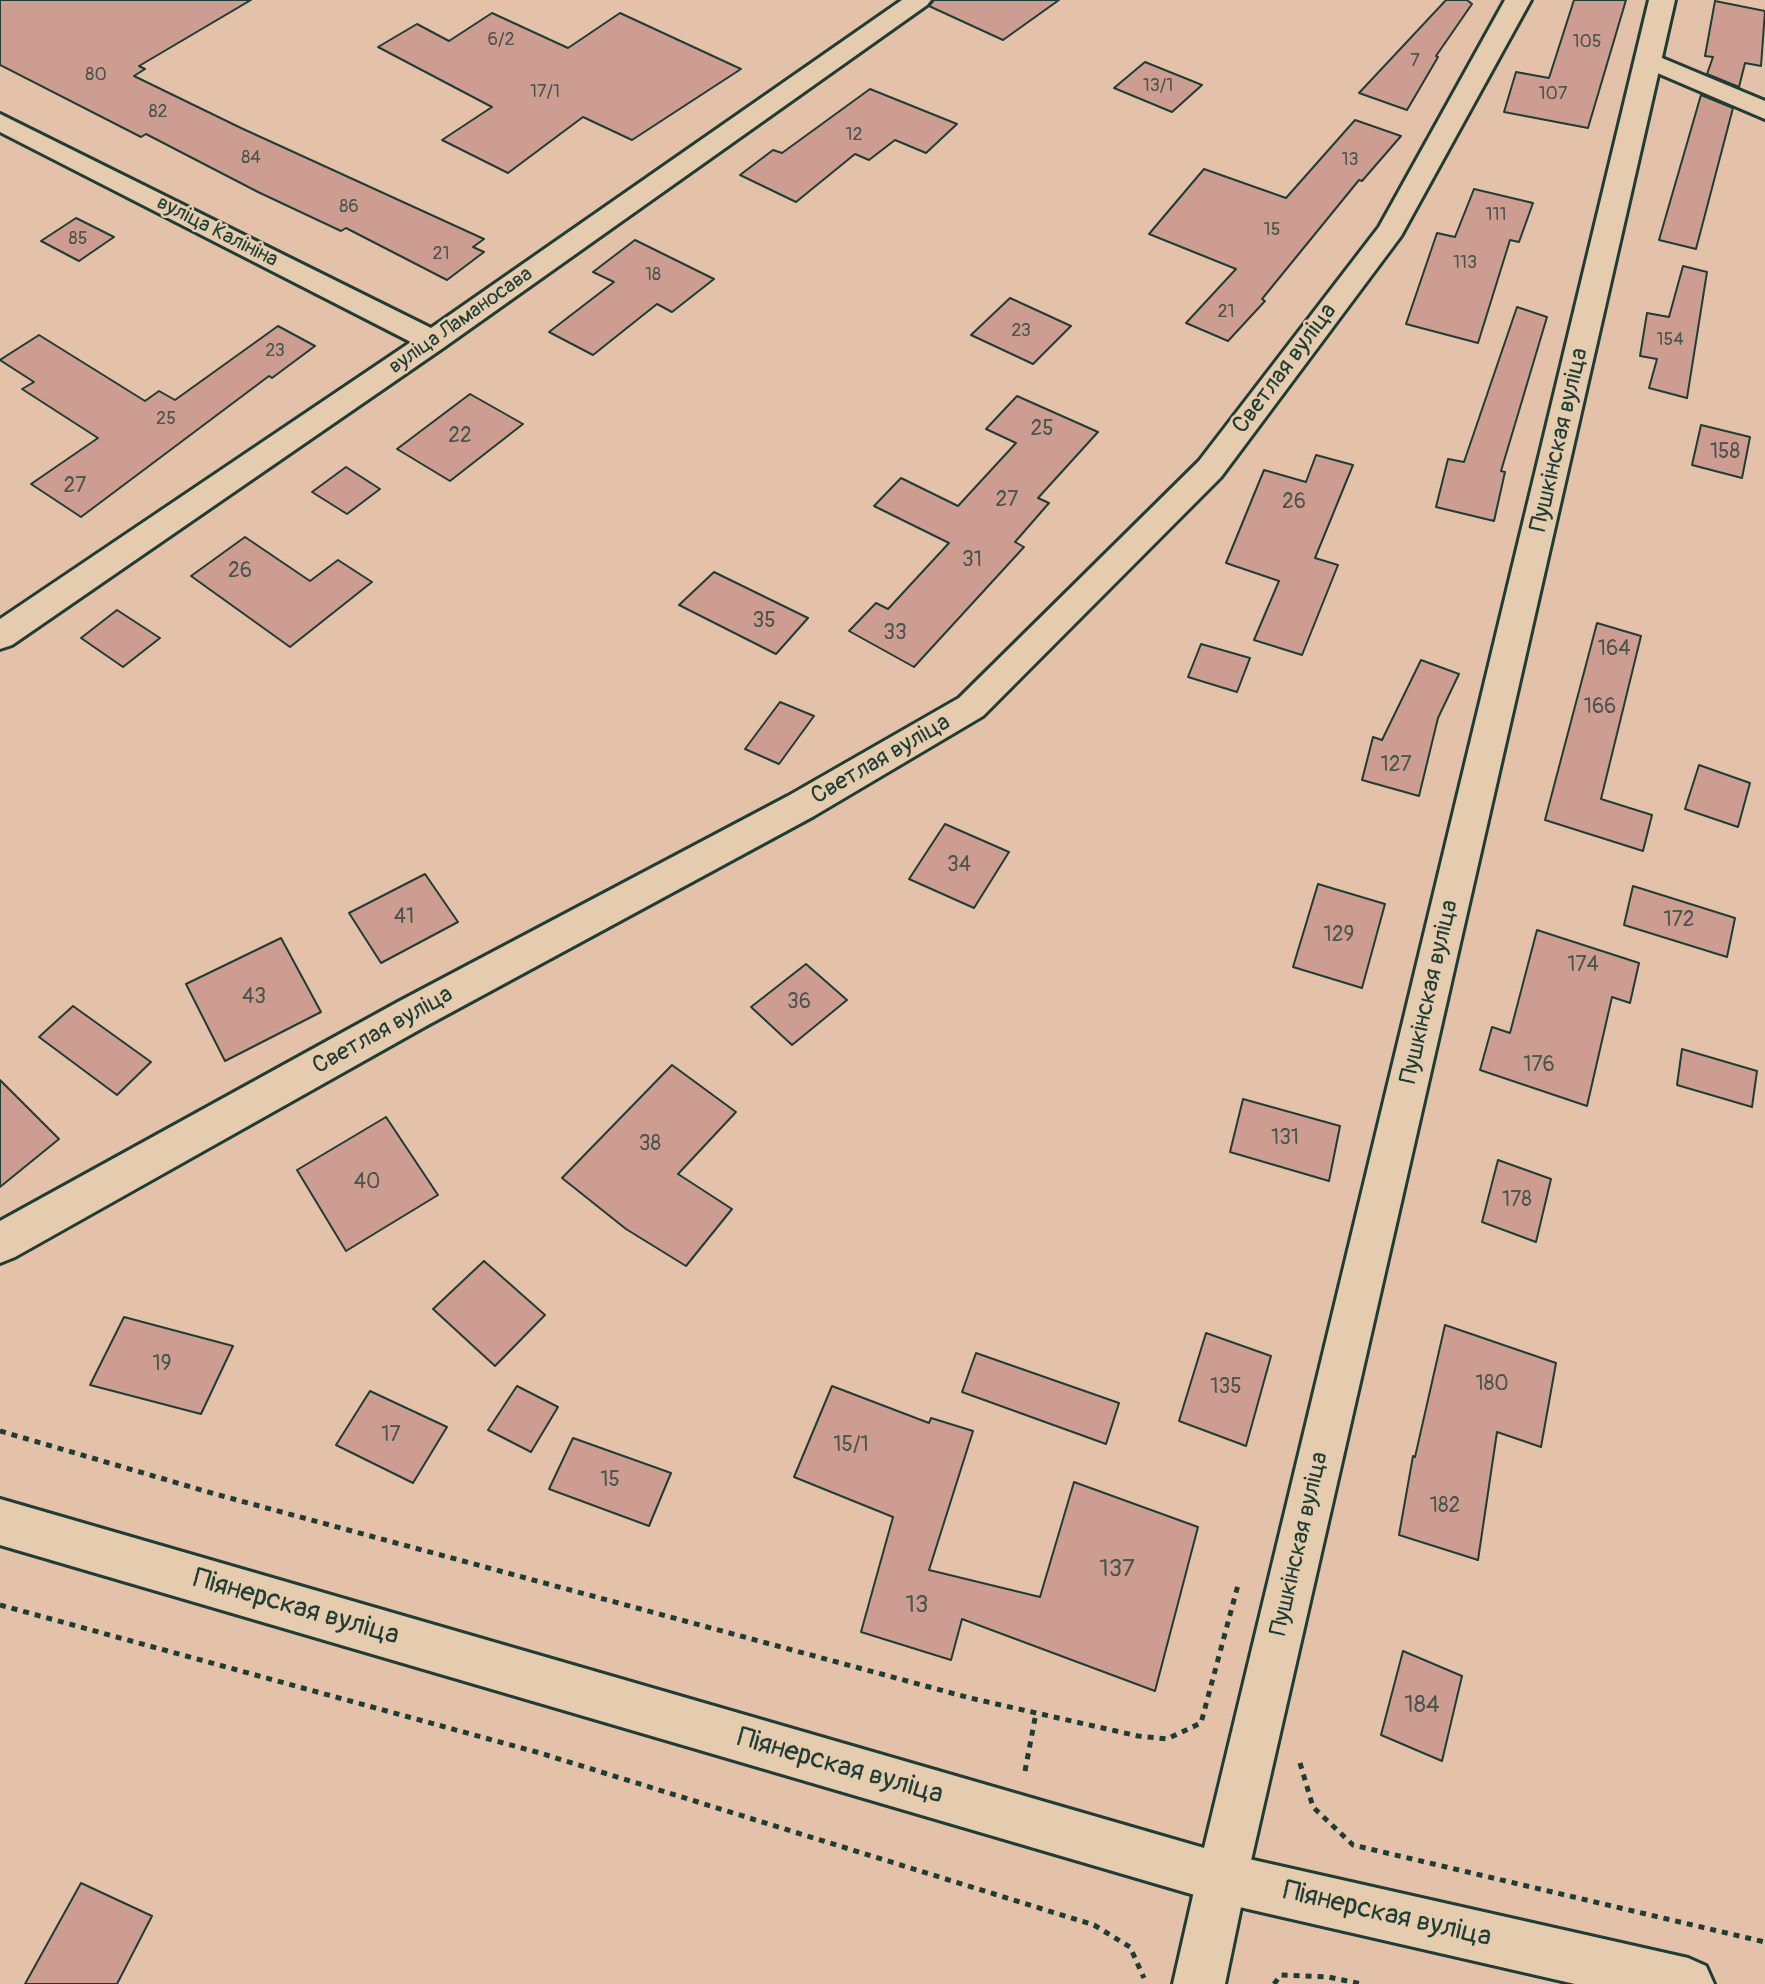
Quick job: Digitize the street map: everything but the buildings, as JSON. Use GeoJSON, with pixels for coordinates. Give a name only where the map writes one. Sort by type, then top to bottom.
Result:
{"type":"FeatureCollection","features":[{"type":"Feature","properties":{"kind":"street","name":"вуліца Ламаносава"},"geometry":{"type":"LineString","coordinates":[[0,636],[433,341],[918,0]]}},
{"type":"Feature","properties":{"kind":"street","name":"Светлая вуліца"},"geometry":{"type":"LineString","coordinates":[[0,1243],[412,1014],[801,806],[971,707],[1210,469],[1391,230],[1518,0]]}},
{"type":"Feature","properties":{"kind":"street","name":"Пушкінская вуліца"},"geometry":{"type":"LineString","coordinates":[[1199,1984],[1650,61],[1662,0]]}},
{"type":"Feature","properties":{"kind":"street"},"geometry":{"type":"LineString","coordinates":[[1650,61],[1765,111]]}},
{"type":"Feature","properties":{"kind":"street","name":"вуліца Калініна"},"geometry":{"type":"LineString","coordinates":[[0,122],[433,341]]}},
{"type":"Feature","properties":{"kind":"street","name":"Піянерская вуліца"},"geometry":{"type":"LineString","coordinates":[[0,1522],[1222,1878],[1688,1984]]}},
{"type":"Feature","properties":{"kind":"path"},"geometry":{"type":"LineString","coordinates":[[0,1431],[229,1497],[1036,1713],[1138,1737],[1167,1739],[1201,1723]]}},
{"type":"Feature","properties":{"kind":"path"},"geometry":{"type":"LineString","coordinates":[[0,1605],[540,1753],[1094,1925],[1130,1947],[1144,1978]]}},
{"type":"Feature","properties":{"kind":"path"},"geometry":{"type":"LineString","coordinates":[[1015,1818],[1036,1713]]}},
{"type":"Feature","properties":{"kind":"path"},"geometry":{"type":"LineString","coordinates":[[1298,1757],[1313,1807],[1353,1846],[1765,1942]]}},
{"type":"Feature","properties":{"kind":"path"},"geometry":{"type":"LineString","coordinates":[[1275,1984],[1281,1975],[1328,1977],[1362,1984]]}}]}
